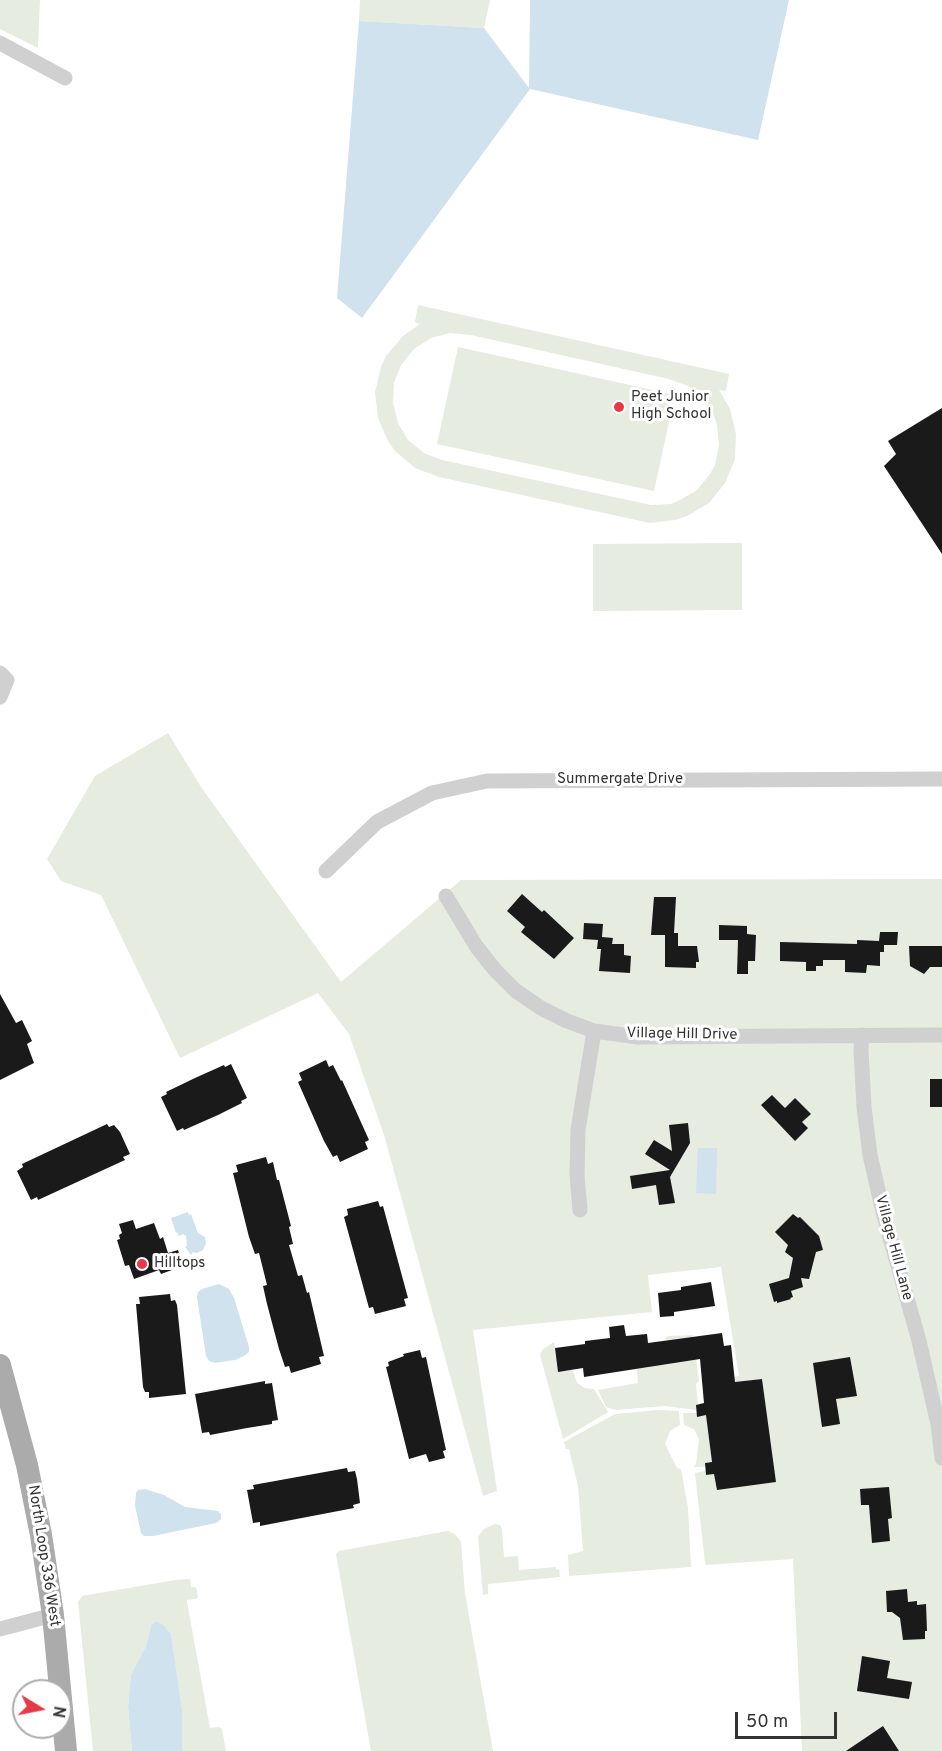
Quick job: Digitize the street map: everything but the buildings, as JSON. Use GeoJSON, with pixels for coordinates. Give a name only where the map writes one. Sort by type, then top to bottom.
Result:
{"type":"FeatureCollection","features":[{"type":"Feature","properties":{"kind":"main road","name":"North Loop 336 West"},"geometry":{"type":"LineString","coordinates":[[0,1365],[27,1465],[53,1615],[66,1751]]}},
{"type":"Feature","properties":{"kind":"street"},"geometry":{"type":"LineString","coordinates":[[0,43],[65,78]]}},
{"type":"Feature","properties":{"kind":"street"},"geometry":{"type":"LineString","coordinates":[[0,673],[7,680],[0,697]]}},
{"type":"Feature","properties":{"kind":"street","name":"Summergate Drive"},"geometry":{"type":"LineString","coordinates":[[326,871],[377,822],[432,793],[487,781],[942,779]]}},
{"type":"Feature","properties":{"kind":"street","name":"Village Hill Drive"},"geometry":{"type":"LineString","coordinates":[[446,896],[476,946],[516,991],[549,1013],[594,1031],[638,1036],[942,1035]]}},
{"type":"Feature","properties":{"kind":"street"},"geometry":{"type":"LineString","coordinates":[[580,1210],[577,1175],[578,1130],[594,1031]]}},
{"type":"Feature","properties":{"kind":"street","name":"Village Hill Lane"},"geometry":{"type":"LineString","coordinates":[[862,1035],[864,1107],[870,1155],[884,1216],[922,1351],[939,1424],[942,1458]]}},
{"type":"Feature","properties":{"kind":"street"},"geometry":{"type":"LineString","coordinates":[[0,1629],[53,1615]]}},
{"type":"Feature","properties":{"kind":"shaded area"},"geometry":{"type":"Polygon","coordinates":[[[0,0],[40,0],[38,48],[0,29],[0,0]]]}},
{"type":"Feature","properties":{"kind":"shaded area"},"geometry":{"type":"Polygon","coordinates":[[[360,0],[490,0],[484,28],[359,21],[360,0]]]}},
{"type":"Feature","properties":{"kind":"shaded area"},"geometry":{"type":"Polygon","coordinates":[[[418,305],[729,374],[726,391],[719,390],[730,409],[736,434],[735,459],[725,483],[709,503],[687,516],[650,523],[439,477],[415,468],[395,451],[388,441],[378,418],[375,392],[386,356],[403,336],[420,324],[415,322],[418,305]],[[450,333],[431,338],[414,349],[401,365],[394,383],[393,403],[398,423],[408,440],[424,453],[442,460],[651,505],[671,504],[680,500],[697,490],[710,474],[715,465],[719,445],[717,425],[703,399],[688,386],[669,379],[471,335],[450,333]]]}},
{"type":"Feature","properties":{"kind":"shaded area"},"geometry":{"type":"Polygon","coordinates":[[[458,347],[675,395],[654,491],[437,444],[458,347]]]}},
{"type":"Feature","properties":{"kind":"shaded area"},"geometry":{"type":"Polygon","coordinates":[[[742,543],[742,610],[593,611],[593,544],[742,543]]]}},
{"type":"Feature","properties":{"kind":"shaded area"},"geometry":{"type":"Polygon","coordinates":[[[168,733],[201,787],[341,982],[461,880],[942,879],[942,1751],[802,1751],[793,1559],[706,1565],[705,1563],[695,1473],[705,1471],[706,1475],[714,1474],[717,1490],[776,1482],[770,1437],[710,1445],[712,1462],[705,1463],[705,1467],[693,1467],[696,1464],[699,1439],[694,1429],[684,1425],[683,1413],[768,1424],[762,1379],[721,1384],[720,1379],[739,1376],[721,1267],[648,1275],[652,1312],[473,1330],[497,1491],[483,1496],[384,1135],[349,1034],[318,993],[180,1058],[101,895],[61,881],[47,859],[95,776],[168,733]]]}},
{"type":"Feature","properties":{"kind":"shaded area"},"geometry":{"type":"Polygon","coordinates":[[[693,1335],[699,1381],[696,1384],[698,1404],[696,1410],[665,1406],[616,1410],[606,1407],[598,1390],[638,1383],[637,1369],[650,1367],[687,1338],[667,1340],[665,1338],[693,1335]]]}},
{"type":"Feature","properties":{"kind":"shaded area"},"geometry":{"type":"Polygon","coordinates":[[[554,1342],[558,1371],[573,1370],[577,1383],[585,1388],[594,1389],[608,1412],[563,1439],[540,1355],[542,1350],[554,1342]]]}},
{"type":"Feature","properties":{"kind":"shaded area"},"geometry":{"type":"Polygon","coordinates":[[[658,1410],[679,1411],[680,1425],[670,1431],[665,1444],[677,1468],[681,1469],[688,1508],[691,1567],[569,1576],[568,1555],[583,1551],[578,1486],[569,1449],[566,1449],[564,1442],[615,1414],[658,1410]]]}},
{"type":"Feature","properties":{"kind":"shaded area"},"geometry":{"type":"Polygon","coordinates":[[[495,1524],[500,1525],[502,1529],[504,1557],[518,1556],[519,1570],[556,1567],[556,1570],[559,1569],[560,1577],[488,1584],[488,1594],[483,1595],[478,1537],[484,1529],[495,1524]]]}},
{"type":"Feature","properties":{"kind":"shaded area"},"geometry":{"type":"Polygon","coordinates":[[[448,1531],[455,1534],[461,1542],[465,1594],[493,1751],[371,1751],[336,1554],[339,1551],[448,1531]]]}},
{"type":"Feature","properties":{"kind":"shaded area"},"geometry":{"type":"Polygon","coordinates":[[[190,1579],[191,1587],[196,1587],[198,1597],[187,1600],[187,1602],[210,1728],[222,1729],[226,1751],[182,1751],[182,1709],[171,1634],[164,1625],[156,1621],[151,1625],[146,1646],[131,1675],[128,1707],[132,1751],[93,1751],[78,1602],[82,1596],[190,1579]]]}},
{"type":"Feature","properties":{"kind":"water"},"geometry":{"type":"Polygon","coordinates":[[[530,0],[789,0],[758,140],[530,89],[362,318],[337,298],[359,21],[484,28],[529,88],[530,0]]]}},
{"type":"Feature","properties":{"kind":"water"},"geometry":{"type":"Polygon","coordinates":[[[698,1148],[717,1148],[716,1194],[696,1193],[698,1148]]]}},
{"type":"Feature","properties":{"kind":"water"},"geometry":{"type":"Polygon","coordinates":[[[188,1212],[189,1215],[191,1214],[198,1233],[205,1237],[206,1243],[203,1250],[193,1252],[191,1255],[185,1247],[187,1246],[186,1236],[183,1234],[179,1236],[176,1233],[171,1218],[188,1212]]]}},
{"type":"Feature","properties":{"kind":"water"},"geometry":{"type":"Polygon","coordinates":[[[219,1284],[229,1289],[234,1298],[249,1352],[235,1360],[215,1363],[209,1361],[206,1356],[197,1297],[198,1292],[202,1289],[219,1284]]]}},
{"type":"Feature","properties":{"kind":"water"},"geometry":{"type":"Polygon","coordinates":[[[145,1489],[164,1495],[185,1507],[218,1511],[221,1519],[216,1523],[144,1536],[141,1533],[135,1506],[136,1493],[138,1490],[145,1489]]]}},
{"type":"Feature","properties":{"kind":"water"},"geometry":{"type":"Polygon","coordinates":[[[156,1621],[164,1625],[171,1634],[182,1709],[182,1751],[132,1751],[128,1707],[131,1675],[146,1646],[151,1625],[156,1621]]]}},
{"type":"Feature","properties":{"kind":"place","name":"Peet Junior High School"},"geometry":{"type":"Point","coordinates":[619,407]}},
{"type":"Feature","properties":{"kind":"place","name":"Hilltops"},"geometry":{"type":"Point","coordinates":[142,1264]}}]}
